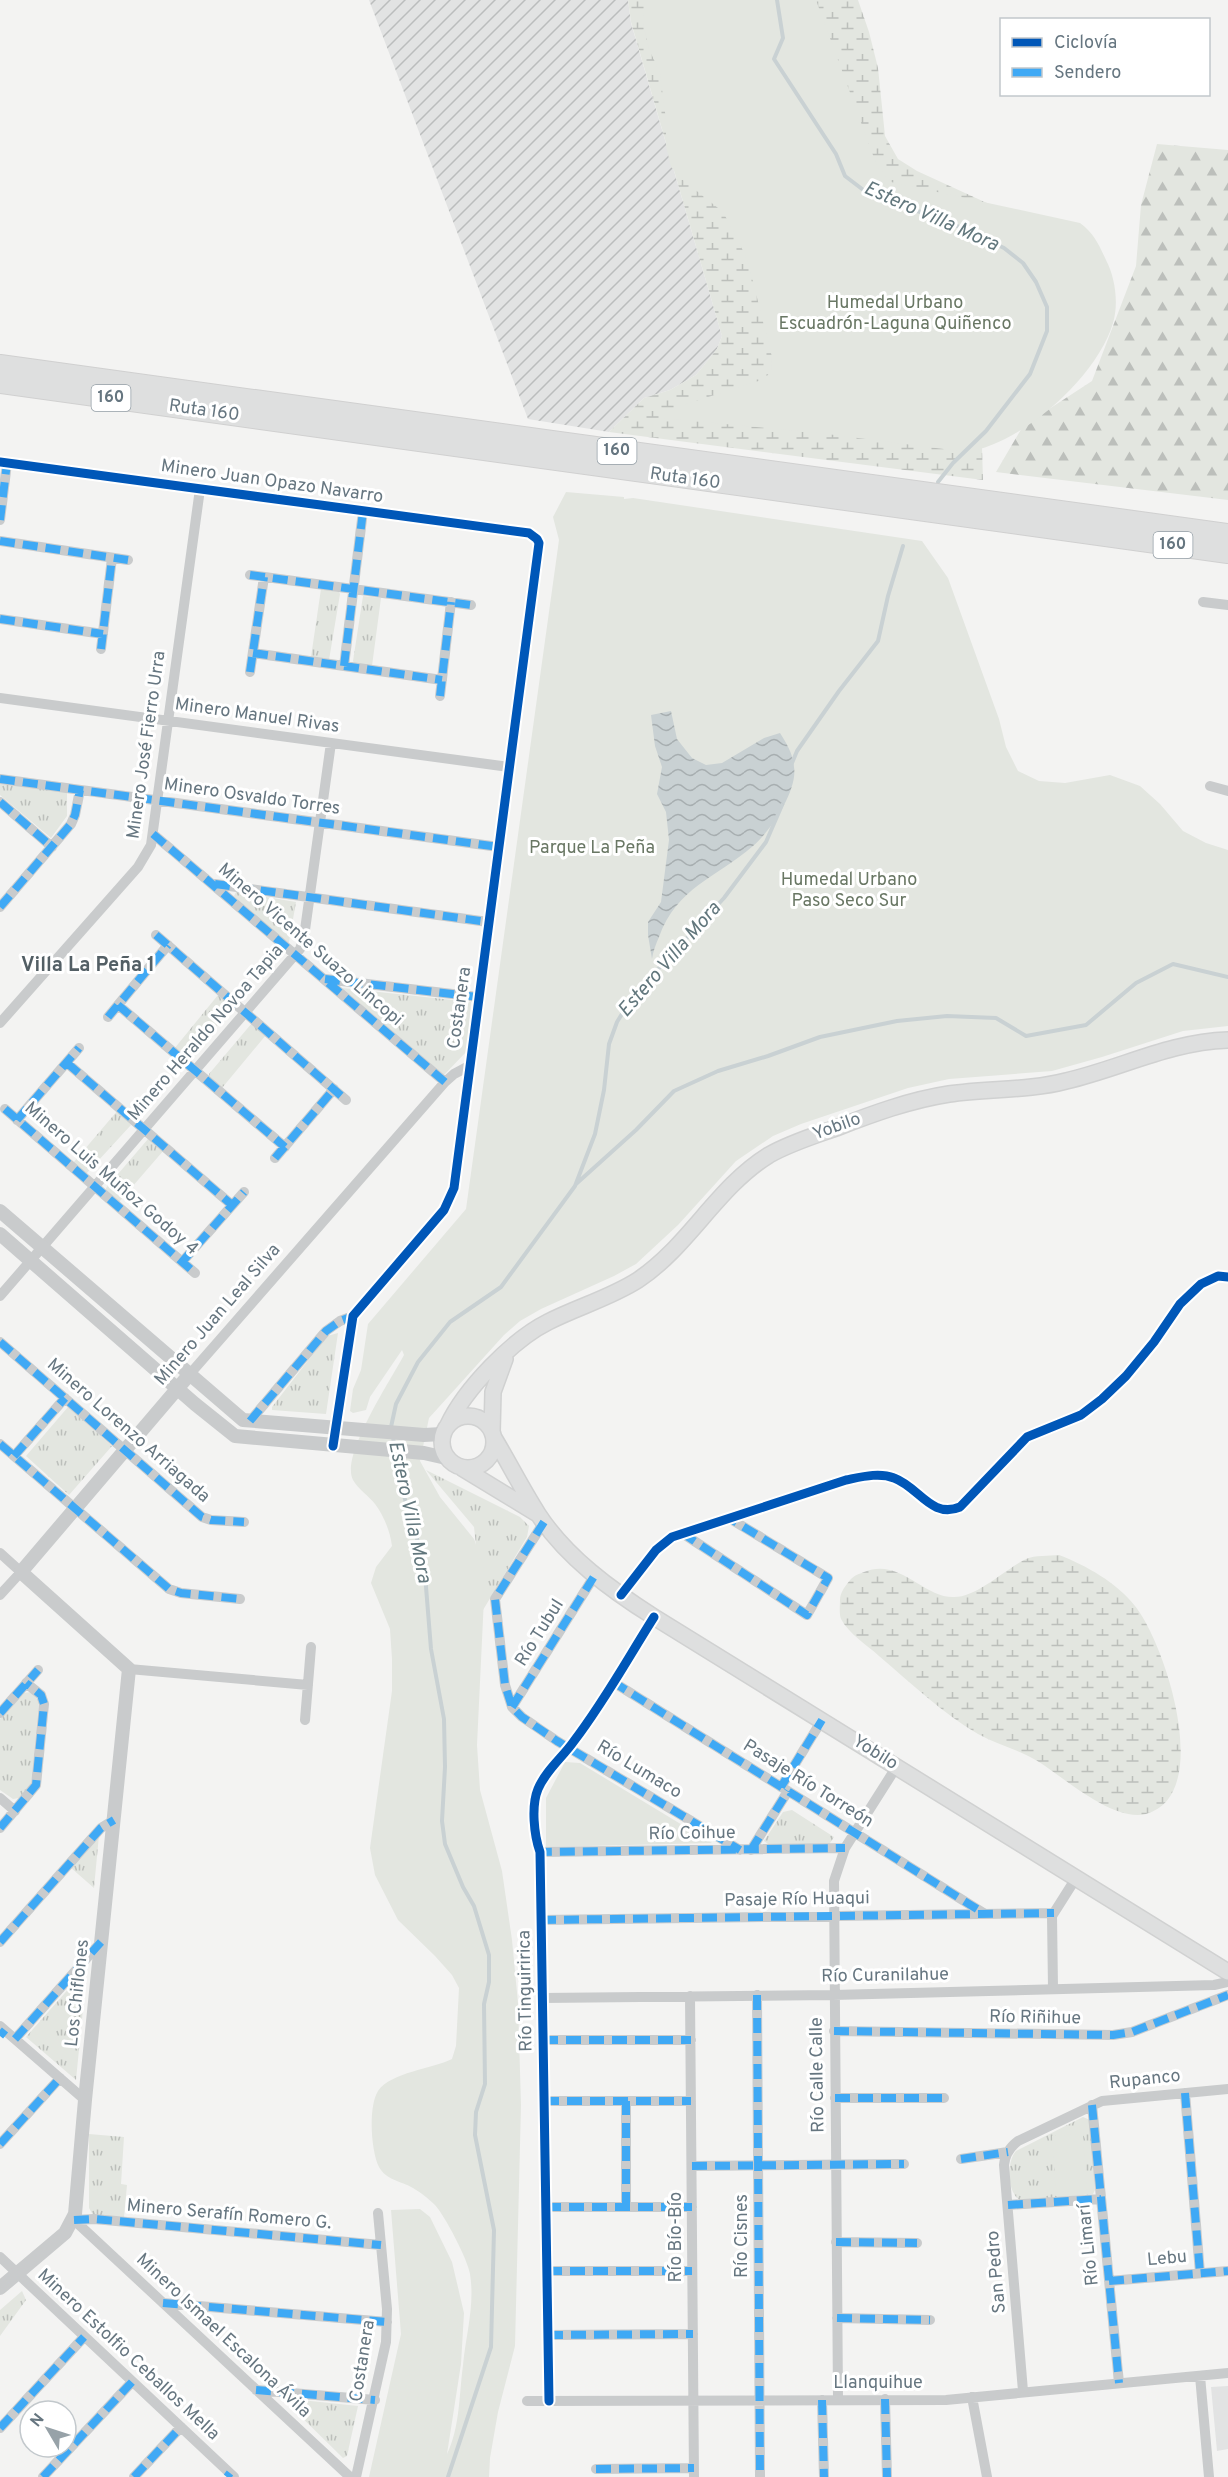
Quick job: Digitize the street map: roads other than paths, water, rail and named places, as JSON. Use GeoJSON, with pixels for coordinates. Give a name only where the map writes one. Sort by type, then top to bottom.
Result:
{"type":"FeatureCollection","features":[{"type":"Feature","properties":{"kind":"highway","name":"Ruta 160"},"geometry":{"type":"LineString","coordinates":[[0,365],[1228,534]]}},
{"type":"Feature","properties":{"kind":"highway","name":"Ruta 160"},"geometry":{"type":"LineString","coordinates":[[0,383],[1228,553]]}},
{"type":"Feature","properties":{"kind":"highway"},"geometry":{"type":"LineString","coordinates":[[1177,527],[1228,529]]}},
{"type":"Feature","properties":{"kind":"highway"},"geometry":{"type":"LineString","coordinates":[[1118,538],[1228,565]]}},
{"type":"Feature","properties":{"kind":"main road","name":"Yobilo"},"geometry":{"type":"LineString","coordinates":[[445,1429],[468,1393],[509,1351],[538,1327],[626,1287],[654,1269],[746,1172],[788,1145],[863,1118],[934,1097],[1064,1082],[1165,1049],[1228,1040]]}},
{"type":"Feature","properties":{"kind":"main road","name":"Yobilo"},"geometry":{"type":"LineString","coordinates":[[462,1468],[474,1468],[486,1462],[493,1451],[493,1392],[509,1351]]}},
{"type":"Feature","properties":{"kind":"main road","name":"Yobilo"},"geometry":{"type":"LineString","coordinates":[[445,1429],[459,1417],[472,1416],[484,1421],[541,1518],[569,1551],[621,1595],[1228,1972]]}},
{"type":"Feature","properties":{"kind":"main road"},"geometry":{"type":"LineString","coordinates":[[445,1429],[441,1447],[446,1458]]}},
{"type":"Feature","properties":{"kind":"main road","name":"Yobilo"},"geometry":{"type":"LineString","coordinates":[[446,1458],[541,1518]]}},
{"type":"Feature","properties":{"kind":"street","name":"Minero Juan Opazo Navarro"},"geometry":{"type":"LineString","coordinates":[[4,463],[529,533],[537,539]]}},
{"type":"Feature","properties":{"kind":"street"},"geometry":{"type":"LineString","coordinates":[[0,520],[4,463]]}},
{"type":"Feature","properties":{"kind":"street","name":"Minero José Fierro Urra"},"geometry":{"type":"LineString","coordinates":[[0,1023],[148,853],[153,834],[200,489]]}},
{"type":"Feature","properties":{"kind":"street"},"geometry":{"type":"LineString","coordinates":[[344,666],[363,511]]}},
{"type":"Feature","properties":{"kind":"street","name":"Costanera"},"geometry":{"type":"LineString","coordinates":[[250,1421],[326,1331],[340,1321],[353,1316],[449,1203],[454,1188],[539,547],[537,539]]}},
{"type":"Feature","properties":{"kind":"street"},"geometry":{"type":"LineString","coordinates":[[0,541],[128,560]]}},
{"type":"Feature","properties":{"kind":"street"},"geometry":{"type":"LineString","coordinates":[[101,649],[112,558]]}},
{"type":"Feature","properties":{"kind":"street"},"geometry":{"type":"LineString","coordinates":[[250,575],[471,605]]}},
{"type":"Feature","properties":{"kind":"street"},"geometry":{"type":"LineString","coordinates":[[250,672],[264,577]]}},
{"type":"Feature","properties":{"kind":"street"},"geometry":{"type":"LineString","coordinates":[[440,696],[452,602]]}},
{"type":"Feature","properties":{"kind":"street"},"geometry":{"type":"LineString","coordinates":[[1203,602],[1228,606]]}},
{"type":"Feature","properties":{"kind":"street"},"geometry":{"type":"LineString","coordinates":[[0,619],[103,634]]}},
{"type":"Feature","properties":{"kind":"street"},"geometry":{"type":"LineString","coordinates":[[253,653],[442,680]]}},
{"type":"Feature","properties":{"kind":"street","name":"Minero Manuel Rivas"},"geometry":{"type":"LineString","coordinates":[[0,698],[509,767]]}},
{"type":"Feature","properties":{"kind":"street","name":"Minero Heraldo Novoa Tapia"},"geometry":{"type":"LineString","coordinates":[[0,1296],[303,944],[331,743]]}},
{"type":"Feature","properties":{"kind":"street","name":"Minero Osvaldo Torres"},"geometry":{"type":"LineString","coordinates":[[0,779],[499,847]]}},
{"type":"Feature","properties":{"kind":"street"},"geometry":{"type":"LineString","coordinates":[[1210,786],[1228,791]]}},
{"type":"Feature","properties":{"kind":"street"},"geometry":{"type":"LineString","coordinates":[[1,902],[74,820],[80,790]]}},
{"type":"Feature","properties":{"kind":"street"},"geometry":{"type":"LineString","coordinates":[[0,802],[52,847]]}},
{"type":"Feature","properties":{"kind":"street","name":"Minero Vicente Suazo Lincopi"},"geometry":{"type":"LineString","coordinates":[[153,834],[445,1082]]}},
{"type":"Feature","properties":{"kind":"street"},"geometry":{"type":"LineString","coordinates":[[214,884],[488,922]]}},
{"type":"Feature","properties":{"kind":"street"},"geometry":{"type":"LineString","coordinates":[[156,935],[346,1100]]}},
{"type":"Feature","properties":{"kind":"street"},"geometry":{"type":"LineString","coordinates":[[108,1017],[168,945]]}},
{"type":"Feature","properties":{"kind":"street"},"geometry":{"type":"LineString","coordinates":[[325,979],[478,997]]}},
{"type":"Feature","properties":{"kind":"street"},"geometry":{"type":"LineString","coordinates":[[118,1005],[285,1147]]}},
{"type":"Feature","properties":{"kind":"street"},"geometry":{"type":"LineString","coordinates":[[17,1120],[79,1048]]}},
{"type":"Feature","properties":{"kind":"street"},"geometry":{"type":"LineString","coordinates":[[67,1063],[232,1205]]}},
{"type":"Feature","properties":{"kind":"street","name":"Minero Juan Leal Silva"},"geometry":{"type":"LineString","coordinates":[[0,1595],[445,1082],[469,1066]]}},
{"type":"Feature","properties":{"kind":"street"},"geometry":{"type":"LineString","coordinates":[[275,1158],[334,1089]]}},
{"type":"Feature","properties":{"kind":"street","name":"Minero Luis Muñoz Godoy 4"},"geometry":{"type":"LineString","coordinates":[[5,1109],[195,1273]]}},
{"type":"Feature","properties":{"kind":"street"},"geometry":{"type":"LineString","coordinates":[[182,1262],[244,1192]]}},
{"type":"Feature","properties":{"kind":"street"},"geometry":{"type":"LineString","coordinates":[[0,1211],[237,1416],[250,1421],[424,1435],[445,1429]]}},
{"type":"Feature","properties":{"kind":"street"},"geometry":{"type":"LineString","coordinates":[[0,1234],[177,1389],[235,1436],[424,1453],[446,1458]]}},
{"type":"Feature","properties":{"kind":"street"},"geometry":{"type":"LineString","coordinates":[[621,1595],[656,1550],[682,1533],[846,1480],[869,1475],[894,1478],[937,1509],[951,1511],[960,1507],[1027,1437],[1081,1415],[1102,1399],[1154,1342],[1180,1304],[1201,1284],[1218,1276],[1228,1277]]}},
{"type":"Feature","properties":{"kind":"street"},"geometry":{"type":"LineString","coordinates":[[333,1446],[353,1316]]}},
{"type":"Feature","properties":{"kind":"street","name":"Minero Lorenzo Arriagada"},"geometry":{"type":"LineString","coordinates":[[0,1342],[202,1517],[211,1520],[244,1521]]}},
{"type":"Feature","properties":{"kind":"street"},"geometry":{"type":"LineString","coordinates":[[14,1456],[65,1398]]}},
{"type":"Feature","properties":{"kind":"street"},"geometry":{"type":"LineString","coordinates":[[0,1444],[74,1509],[174,1591],[240,1599]]}},
{"type":"Feature","properties":{"kind":"street"},"geometry":{"type":"LineString","coordinates":[[512,1707],[505,1685],[495,1599],[541,1518]]}},
{"type":"Feature","properties":{"kind":"street"},"geometry":{"type":"LineString","coordinates":[[682,1533],[807,1615],[828,1578],[729,1518]]}},
{"type":"Feature","properties":{"kind":"street"},"geometry":{"type":"LineString","coordinates":[[0,1553],[129,1669],[308,1685]]}},
{"type":"Feature","properties":{"kind":"street","name":"Río Tubul"},"geometry":{"type":"LineString","coordinates":[[512,1707],[595,1575]]}},
{"type":"Feature","properties":{"kind":"street","name":"Río Tinguiririca"},"geometry":{"type":"LineString","coordinates":[[549,2401],[540,1852],[536,1841],[537,1791],[555,1762],[569,1747],[613,1682],[654,1617]]}},
{"type":"Feature","properties":{"kind":"street"},"geometry":{"type":"LineString","coordinates":[[304,1720],[311,1647]]}},
{"type":"Feature","properties":{"kind":"street","name":"Los Chiflones"},"geometry":{"type":"LineString","coordinates":[[74,2220],[129,1669]]}},
{"type":"Feature","properties":{"kind":"street"},"geometry":{"type":"LineString","coordinates":[[0,1713],[38,1670]]}},
{"type":"Feature","properties":{"kind":"street","name":"Pasaje Río Torreón"},"geometry":{"type":"LineString","coordinates":[[613,1682],[985,1914]]}},
{"type":"Feature","properties":{"kind":"street"},"geometry":{"type":"LineString","coordinates":[[0,1828],[36,1785],[44,1704],[41,1695],[26,1683]]}},
{"type":"Feature","properties":{"kind":"street","name":"Río Lumaco"},"geometry":{"type":"LineString","coordinates":[[512,1707],[522,1717],[569,1747],[746,1850]]}},
{"type":"Feature","properties":{"kind":"street"},"geometry":{"type":"LineString","coordinates":[[746,1850],[784,1789],[822,1720]]}},
{"type":"Feature","properties":{"kind":"street","name":"Río Calle Calle"},"geometry":{"type":"LineString","coordinates":[[838,2399],[834,1881],[845,1848],[897,1766]]}},
{"type":"Feature","properties":{"kind":"street"},"geometry":{"type":"LineString","coordinates":[[0,1798],[15,1811]]}},
{"type":"Feature","properties":{"kind":"street"},"geometry":{"type":"LineString","coordinates":[[0,1942],[100,1828],[114,1820]]}},
{"type":"Feature","properties":{"kind":"street","name":"Río Coihue"},"geometry":{"type":"LineString","coordinates":[[540,1852],[845,1848]]}},
{"type":"Feature","properties":{"kind":"street"},"geometry":{"type":"LineString","coordinates":[[1053,1988],[1051,1929],[1054,1913],[1076,1878]]}},
{"type":"Feature","properties":{"kind":"street","name":"Pasaje Río Huaqui"},"geometry":{"type":"LineString","coordinates":[[541,1920],[1054,1913]]}},
{"type":"Feature","properties":{"kind":"street"},"geometry":{"type":"LineString","coordinates":[[15,2039],[101,1942]]}},
{"type":"Feature","properties":{"kind":"street","name":"Río Curanilahue"},"geometry":{"type":"LineString","coordinates":[[542,1998],[834,1995],[1214,1985],[1228,1982]]}},
{"type":"Feature","properties":{"kind":"street","name":"Río Cisnes"},"geometry":{"type":"LineString","coordinates":[[757,1995],[760,2477]]}},
{"type":"Feature","properties":{"kind":"street","name":"Río Riñihue"},"geometry":{"type":"LineString","coordinates":[[834,2031],[1113,2036],[1132,2032],[1228,1995]]}},
{"type":"Feature","properties":{"kind":"street","name":"Río Bío-Bío"},"geometry":{"type":"LineString","coordinates":[[690,1996],[694,2473]]}},
{"type":"Feature","properties":{"kind":"street"},"geometry":{"type":"LineString","coordinates":[[2,2031],[15,2039],[85,2100]]}},
{"type":"Feature","properties":{"kind":"street"},"geometry":{"type":"LineString","coordinates":[[543,2040],[691,2040]]}},
{"type":"Feature","properties":{"kind":"street"},"geometry":{"type":"LineString","coordinates":[[0,2144],[60,2078]]}},
{"type":"Feature","properties":{"kind":"street","name":"Rupanco"},"geometry":{"type":"LineString","coordinates":[[1008,2151],[1018,2141],[1092,2104],[1115,2099],[1228,2089]]}},
{"type":"Feature","properties":{"kind":"street"},"geometry":{"type":"LineString","coordinates":[[1185,2093],[1200,2273]]}},
{"type":"Feature","properties":{"kind":"street"},"geometry":{"type":"LineString","coordinates":[[835,2098],[944,2098]]}},
{"type":"Feature","properties":{"kind":"street"},"geometry":{"type":"LineString","coordinates":[[544,2101],[691,2101]]}},
{"type":"Feature","properties":{"kind":"street"},"geometry":{"type":"LineString","coordinates":[[626,2101],[626,2207]]}},
{"type":"Feature","properties":{"kind":"street","name":"Río Limarí"},"geometry":{"type":"LineString","coordinates":[[1092,2104],[1119,2383]]}},
{"type":"Feature","properties":{"kind":"street"},"geometry":{"type":"LineString","coordinates":[[962,2159],[1008,2151]]}},
{"type":"Feature","properties":{"kind":"street","name":"San Pedro"},"geometry":{"type":"LineString","coordinates":[[1008,2151],[1004,2165],[1023,2391]]}},
{"type":"Feature","properties":{"kind":"street"},"geometry":{"type":"LineString","coordinates":[[692,2166],[904,2164]]}},
{"type":"Feature","properties":{"kind":"street"},"geometry":{"type":"LineString","coordinates":[[1008,2205],[1101,2199]]}},
{"type":"Feature","properties":{"kind":"street"},"geometry":{"type":"LineString","coordinates":[[546,2206],[692,2208]]}},
{"type":"Feature","properties":{"kind":"street","name":"Costanera"},"geometry":{"type":"LineString","coordinates":[[356,2477],[375,2400],[386,2342],[387,2322],[378,2213]]}},
{"type":"Feature","properties":{"kind":"street","name":"Minero Serafín Romero G."},"geometry":{"type":"LineString","coordinates":[[74,2220],[94,2219],[381,2245]]}},
{"type":"Feature","properties":{"kind":"street"},"geometry":{"type":"LineString","coordinates":[[0,2288],[65,2234],[74,2220]]}},
{"type":"Feature","properties":{"kind":"street","name":"Minero Ismael Escalona Ávila"},"geometry":{"type":"LineString","coordinates":[[74,2220],[350,2477]]}},
{"type":"Feature","properties":{"kind":"street"},"geometry":{"type":"LineString","coordinates":[[836,2242],[917,2243]]}},
{"type":"Feature","properties":{"kind":"street","name":"Minero Estolfio Ceballos Mella"},"geometry":{"type":"LineString","coordinates":[[0,2257],[230,2476]]}},
{"type":"Feature","properties":{"kind":"street"},"geometry":{"type":"LineString","coordinates":[[547,2271],[692,2271]]}},
{"type":"Feature","properties":{"kind":"street","name":"Lebu"},"geometry":{"type":"LineString","coordinates":[[1109,2281],[1228,2271]]}},
{"type":"Feature","properties":{"kind":"street"},"geometry":{"type":"LineString","coordinates":[[163,2303],[387,2322]]}},
{"type":"Feature","properties":{"kind":"street"},"geometry":{"type":"LineString","coordinates":[[837,2318],[930,2320]]}},
{"type":"Feature","properties":{"kind":"street"},"geometry":{"type":"LineString","coordinates":[[548,2335],[693,2334]]}},
{"type":"Feature","properties":{"kind":"street"},"geometry":{"type":"LineString","coordinates":[[0,2428],[84,2337]]}},
{"type":"Feature","properties":{"kind":"street","name":"Llanquihue"},"geometry":{"type":"LineString","coordinates":[[527,2402],[693,2402],[760,2399],[933,2400],[1228,2373]]}},
{"type":"Feature","properties":{"kind":"street"},"geometry":{"type":"LineString","coordinates":[[1200,2376],[1209,2477]]}},
{"type":"Feature","properties":{"kind":"street"},"geometry":{"type":"LineString","coordinates":[[43,2477],[132,2382]]}},
{"type":"Feature","properties":{"kind":"street"},"geometry":{"type":"LineString","coordinates":[[256,2390],[375,2400]]}},
{"type":"Feature","properties":{"kind":"street"},"geometry":{"type":"LineString","coordinates":[[972,2397],[987,2477]]}},
{"type":"Feature","properties":{"kind":"street"},"geometry":{"type":"LineString","coordinates":[[885,2399],[887,2477]]}},
{"type":"Feature","properties":{"kind":"street"},"geometry":{"type":"LineString","coordinates":[[822,2400],[824,2477]]}},
{"type":"Feature","properties":{"kind":"street"},"geometry":{"type":"LineString","coordinates":[[134,2477],[181,2427]]}},
{"type":"Feature","properties":{"kind":"street"},"geometry":{"type":"LineString","coordinates":[[596,2469],[694,2473]]}},
{"type":"Feature","properties":{"kind":"water"},"geometry":{"type":"Polygon","coordinates":[[[671,711],[677,739],[692,758],[706,765],[722,763],[764,738],[780,733],[791,753],[794,776],[792,787],[781,810],[760,840],[699,885],[676,906],[667,920],[652,959],[648,922],[661,902],[669,840],[666,812],[657,794],[662,767],[655,746],[651,715],[671,711]]]}},
{"type":"Feature","properties":{"kind":"waterway","name":"Estero Villa Mora"},"geometry":{"type":"LineString","coordinates":[[777,0],[783,38],[774,59],[836,154],[845,176],[866,192],[889,203],[938,217],[1004,248],[1023,263],[1036,282],[1047,307],[1047,331],[1030,374],[986,431],[953,463],[938,482]]}},
{"type":"Feature","properties":{"kind":"waterway","name":"Estero Villa Mora"},"geometry":{"type":"LineString","coordinates":[[792,763],[797,751],[839,691],[878,641],[903,546]]}},
{"type":"Feature","properties":{"kind":"waterway","name":"Estero Villa Mora"},"geometry":{"type":"LineString","coordinates":[[448,2477],[491,2347],[494,2230],[475,2135],[476,2112],[485,2084],[484,2004],[489,1982],[489,1955],[474,1906],[463,1887],[445,1844],[442,1821],[445,1767],[444,1719],[431,1649],[424,1562],[404,1496],[391,1427],[396,1404],[418,1362],[450,1322],[501,1287],[575,1186],[595,1134],[604,1090],[609,1044],[617,1022],[630,1001],[648,980],[724,898],[766,842],[782,805]]}},
{"type":"Feature","properties":{"kind":"waterway"},"geometry":{"type":"LineString","coordinates":[[576,1184],[636,1130],[674,1091],[718,1071],[820,1037],[897,1021],[947,1016],[996,1018],[1026,1036],[1086,1025],[1136,983],[1173,964],[1228,977]]}},
{"type":"Feature","properties":{"kind":"district","name":"Villa La Peña 1"},"geometry":{"type":"Point","coordinates":[88,966]}},
{"type":"Feature","properties":{"kind":"park label","name":"Humedal Urbano Escuadrón-Laguna Quiñenco"},"geometry":{"type":"Point","coordinates":[895,313]}},
{"type":"Feature","properties":{"kind":"park label","name":"Parque La Peña"},"geometry":{"type":"Point","coordinates":[592,848]}},
{"type":"Feature","properties":{"kind":"park label","name":"Humedal Urbano Paso Seco Sur"},"geometry":{"type":"Point","coordinates":[849,890]}}]}
